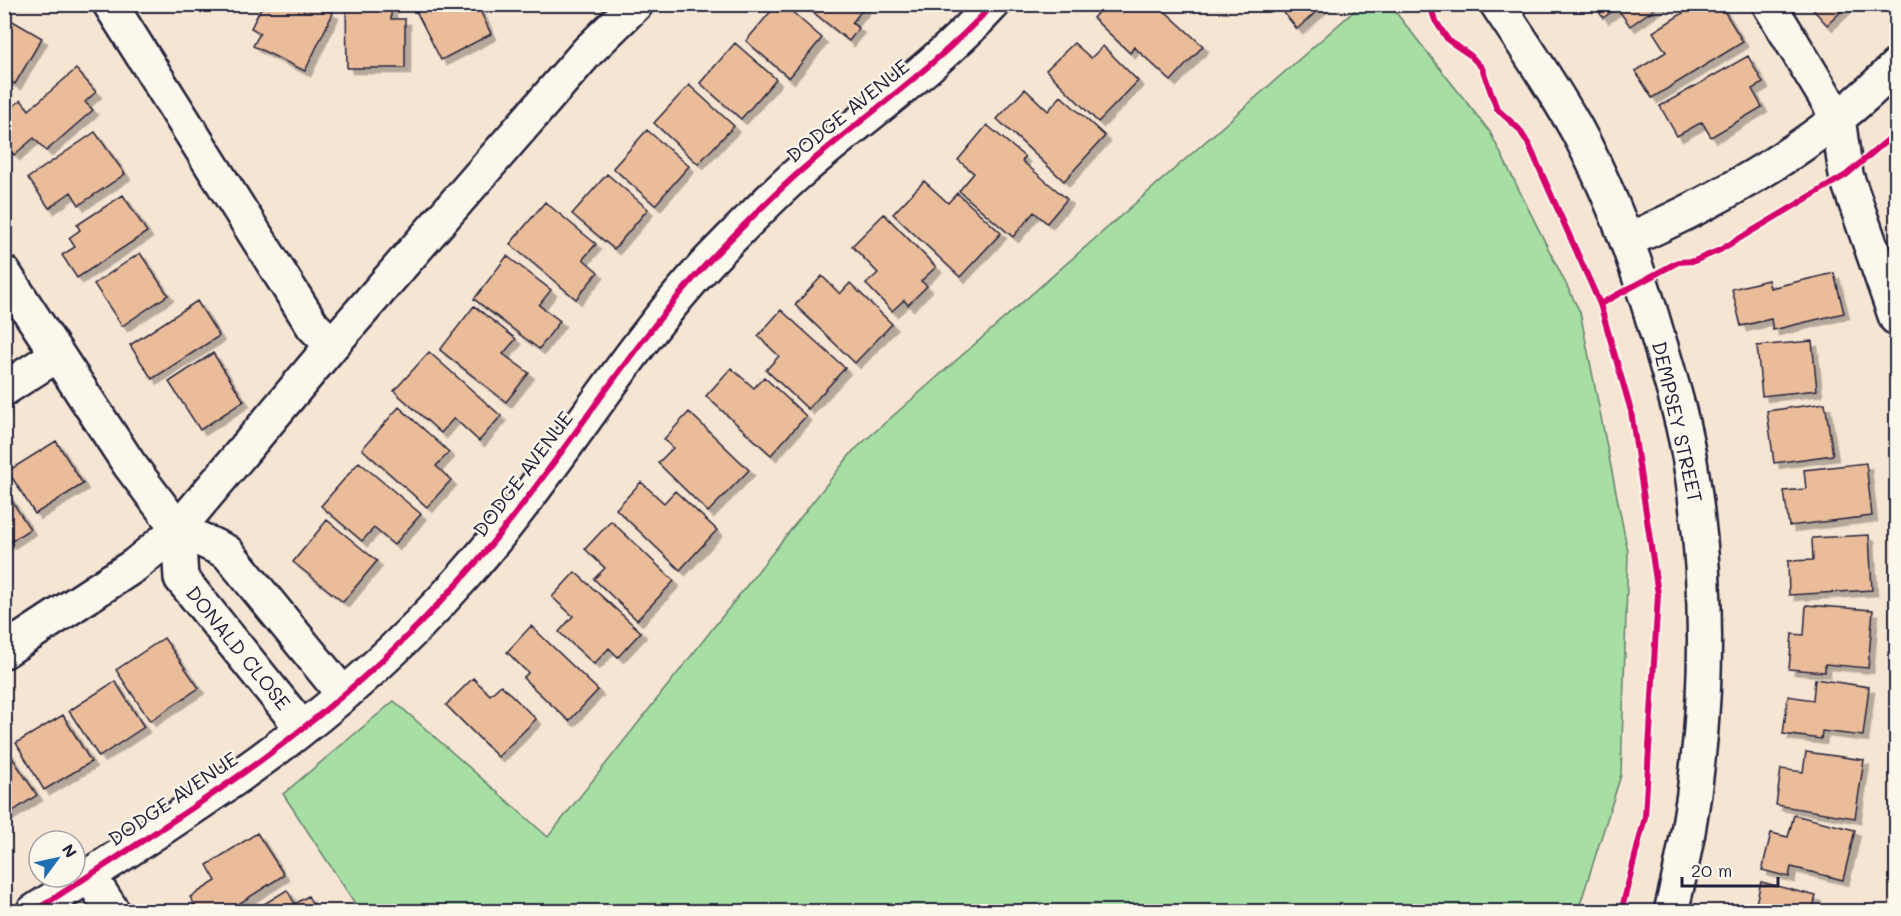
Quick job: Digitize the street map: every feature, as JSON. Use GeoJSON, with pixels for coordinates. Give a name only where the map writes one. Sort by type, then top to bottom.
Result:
{"type":"FeatureCollection","features":[{"type":"Feature","properties":{"kind":"street"},"geometry":{"type":"LineString","coordinates":[[110,4],[313,326],[332,345]]}},
{"type":"Feature","properties":{"kind":"street"},"geometry":{"type":"LineString","coordinates":[[4,651],[135,565],[178,529],[332,345],[586,52],[636,4]]}},
{"type":"Feature","properties":{"kind":"street","name":"DODGE AVENUE"},"geometry":{"type":"LineString","coordinates":[[33,912],[225,786],[343,694],[410,632],[502,532],[537,488],[629,357],[684,288],[795,176],[953,45],[993,4]]}},
{"type":"Feature","properties":{"kind":"street","name":"DEMPSEY STREET"},"geometry":{"type":"LineString","coordinates":[[1497,4],[1577,130],[1628,240],[1676,400],[1692,473],[1702,562],[1705,649],[1703,720],[1693,799],[1671,912]]}},
{"type":"Feature","properties":{"kind":"street"},"geometry":{"type":"LineString","coordinates":[[1770,4],[1838,118],[1846,175],[1896,318]]}},
{"type":"Feature","properties":{"kind":"street"},"geometry":{"type":"LineString","coordinates":[[1628,240],[1684,216],[1790,155],[1838,118],[1896,66]]}},
{"type":"Feature","properties":{"kind":"street"},"geometry":{"type":"LineString","coordinates":[[4,273],[129,464],[178,529],[227,552],[343,694]]}},
{"type":"Feature","properties":{"kind":"street"},"geometry":{"type":"LineString","coordinates":[[4,389],[57,355]]}},
{"type":"Feature","properties":{"kind":"street","name":"DONALD CLOSE"},"geometry":{"type":"LineString","coordinates":[[178,529],[182,578],[302,728]]}},
{"type":"Feature","properties":{"kind":"street"},"geometry":{"type":"LineString","coordinates":[[89,875],[113,912]]}},
{"type":"Feature","properties":{"kind":"green space"},"geometry":{"type":"Polygon","coordinates":[[[1361,5],[1390,5],[1490,132],[1580,312],[1628,552],[1621,775],[1578,911],[360,911],[283,794],[394,701],[548,837],[853,451],[1361,5]]]}},
{"type":"Feature","properties":{"kind":"building"},"geometry":{"type":"Polygon","coordinates":[[[263,4],[316,4],[333,13],[305,71],[253,46],[260,33],[251,28],[263,4]]]}},
{"type":"Feature","properties":{"kind":"building"},"geometry":{"type":"Polygon","coordinates":[[[346,4],[391,6],[391,19],[405,19],[405,68],[347,68],[346,4]]]}},
{"type":"Feature","properties":{"kind":"building"},"geometry":{"type":"Polygon","coordinates":[[[477,4],[491,34],[441,60],[413,5],[477,4]]]}},
{"type":"Feature","properties":{"kind":"building"},"geometry":{"type":"Polygon","coordinates":[[[777,4],[783,4],[822,38],[789,78],[746,41],[777,4]]]}},
{"type":"Feature","properties":{"kind":"building"},"geometry":{"type":"Polygon","coordinates":[[[803,4],[866,5],[852,23],[859,28],[849,41],[803,4]]]}},
{"type":"Feature","properties":{"kind":"building"},"geometry":{"type":"Polygon","coordinates":[[[1105,4],[1144,4],[1147,7],[1149,4],[1157,4],[1203,46],[1171,81],[1134,47],[1130,53],[1093,18],[1105,4]]]}},
{"type":"Feature","properties":{"kind":"building"},"geometry":{"type":"Polygon","coordinates":[[[1277,4],[1325,4],[1297,29],[1277,4]]]}},
{"type":"Feature","properties":{"kind":"building"},"geometry":{"type":"Polygon","coordinates":[[[1594,4],[1661,4],[1630,26],[1617,8],[1603,18],[1594,4]]]}},
{"type":"Feature","properties":{"kind":"building"},"geometry":{"type":"Polygon","coordinates":[[[1697,4],[1720,4],[1743,42],[1652,98],[1635,71],[1666,52],[1653,32],[1697,4]]]}},
{"type":"Feature","properties":{"kind":"building"},"geometry":{"type":"Polygon","coordinates":[[[1808,4],[1849,4],[1827,25],[1808,4]]]}},
{"type":"Feature","properties":{"kind":"building"},"geometry":{"type":"Polygon","coordinates":[[[4,16],[42,38],[15,84],[6,79],[4,83],[4,16]]]}},
{"type":"Feature","properties":{"kind":"building"},"geometry":{"type":"Polygon","coordinates":[[[735,43],[776,79],[741,119],[700,83],[735,43]]]}},
{"type":"Feature","properties":{"kind":"building"},"geometry":{"type":"Polygon","coordinates":[[[1074,43],[1091,58],[1103,46],[1138,81],[1098,122],[1046,70],[1074,43]]]}},
{"type":"Feature","properties":{"kind":"building"},"geometry":{"type":"Polygon","coordinates":[[[1748,56],[1763,83],[1752,89],[1762,107],[1711,137],[1702,122],[1677,136],[1660,106],[1748,56]]]}},
{"type":"Feature","properties":{"kind":"building"},"geometry":{"type":"Polygon","coordinates":[[[76,69],[96,92],[85,102],[93,110],[46,151],[34,138],[14,155],[4,144],[4,114],[21,100],[29,110],[76,69]]]}},
{"type":"Feature","properties":{"kind":"building"},"geometry":{"type":"Polygon","coordinates":[[[689,85],[734,126],[698,164],[654,123],[689,85]]]}},
{"type":"Feature","properties":{"kind":"building"},"geometry":{"type":"Polygon","coordinates":[[[1025,89],[1048,111],[1061,96],[1105,136],[1064,181],[997,119],[1025,89]]]}},
{"type":"Feature","properties":{"kind":"building"},"geometry":{"type":"Polygon","coordinates":[[[987,125],[1025,157],[1022,161],[1067,199],[1047,223],[1034,212],[1013,237],[959,191],[974,173],[958,160],[987,125]]]}},
{"type":"Feature","properties":{"kind":"building"},"geometry":{"type":"Polygon","coordinates":[[[647,130],[689,166],[655,205],[613,168],[647,130]]]}},
{"type":"Feature","properties":{"kind":"building"},"geometry":{"type":"Polygon","coordinates":[[[95,132],[125,174],[79,205],[71,192],[49,208],[28,178],[95,132]]]}},
{"type":"Feature","properties":{"kind":"building"},"geometry":{"type":"Polygon","coordinates":[[[607,174],[648,209],[614,249],[572,214],[607,174]]]}},
{"type":"Feature","properties":{"kind":"building"},"geometry":{"type":"Polygon","coordinates":[[[924,181],[948,203],[957,193],[1001,233],[960,277],[893,214],[924,181]]]}},
{"type":"Feature","properties":{"kind":"building"},"geometry":{"type":"Polygon","coordinates":[[[123,195],[147,232],[77,278],[62,255],[75,247],[69,238],[80,230],[77,225],[123,195]]]}},
{"type":"Feature","properties":{"kind":"building"},"geometry":{"type":"Polygon","coordinates":[[[545,202],[596,244],[583,259],[598,272],[576,299],[510,244],[545,202]]]}},
{"type":"Feature","properties":{"kind":"building"},"geometry":{"type":"Polygon","coordinates":[[[884,214],[936,267],[921,281],[927,286],[908,305],[904,300],[892,311],[866,284],[878,273],[852,246],[884,214]]]}},
{"type":"Feature","properties":{"kind":"building"},"geometry":{"type":"Polygon","coordinates":[[[140,253],[168,295],[122,326],[94,284],[140,253]]]}},
{"type":"Feature","properties":{"kind":"building"},"geometry":{"type":"Polygon","coordinates":[[[507,256],[551,290],[539,305],[560,321],[539,349],[474,299],[507,256]]]}},
{"type":"Feature","properties":{"kind":"building"},"geometry":{"type":"Polygon","coordinates":[[[1834,273],[1844,313],[1773,330],[1771,319],[1741,326],[1732,289],[1768,280],[1770,288],[1834,273]]]}},
{"type":"Feature","properties":{"kind":"building"},"geometry":{"type":"Polygon","coordinates":[[[822,276],[840,294],[850,283],[892,324],[855,363],[795,305],[822,276]]]}},
{"type":"Feature","properties":{"kind":"building"},"geometry":{"type":"Polygon","coordinates":[[[197,301],[219,336],[152,379],[130,345],[197,301]]]}},
{"type":"Feature","properties":{"kind":"building"},"geometry":{"type":"Polygon","coordinates":[[[474,306],[516,339],[503,354],[529,373],[506,402],[440,350],[474,306]]]}},
{"type":"Feature","properties":{"kind":"building"},"geometry":{"type":"Polygon","coordinates":[[[781,310],[845,368],[808,409],[766,370],[779,356],[758,336],[781,310]]]}},
{"type":"Feature","properties":{"kind":"building"},"geometry":{"type":"Polygon","coordinates":[[[1812,341],[1817,390],[1762,396],[1757,346],[1812,341]]]}},
{"type":"Feature","properties":{"kind":"building"},"geometry":{"type":"Polygon","coordinates":[[[429,352],[501,416],[479,441],[454,418],[441,433],[394,391],[429,352]]]}},
{"type":"Feature","properties":{"kind":"building"},"geometry":{"type":"Polygon","coordinates":[[[213,353],[244,401],[200,430],[169,382],[213,353]]]}},
{"type":"Feature","properties":{"kind":"building"},"geometry":{"type":"Polygon","coordinates":[[[731,368],[754,388],[764,377],[806,416],[771,455],[706,396],[731,368]]]}},
{"type":"Feature","properties":{"kind":"building"},"geometry":{"type":"Polygon","coordinates":[[[1825,403],[1833,455],[1774,463],[1767,411],[1825,403]]]}},
{"type":"Feature","properties":{"kind":"building"},"geometry":{"type":"Polygon","coordinates":[[[399,407],[449,452],[436,466],[451,480],[427,507],[362,449],[399,407]]]}},
{"type":"Feature","properties":{"kind":"building"},"geometry":{"type":"Polygon","coordinates":[[[689,412],[749,470],[708,512],[658,463],[673,448],[664,439],[689,412]]]}},
{"type":"Feature","properties":{"kind":"building"},"geometry":{"type":"Polygon","coordinates":[[[56,441],[83,484],[35,514],[8,471],[56,441]]]}},
{"type":"Feature","properties":{"kind":"building"},"geometry":{"type":"Polygon","coordinates":[[[359,462],[421,514],[394,545],[374,528],[362,541],[321,506],[359,462]]]}},
{"type":"Feature","properties":{"kind":"building"},"geometry":{"type":"Polygon","coordinates":[[[1866,463],[1872,516],[1789,526],[1784,491],[1806,489],[1804,470],[1866,463]]]}},
{"type":"Feature","properties":{"kind":"building"},"geometry":{"type":"Polygon","coordinates":[[[641,482],[664,503],[675,491],[717,530],[680,570],[616,509],[641,482]]]}},
{"type":"Feature","properties":{"kind":"building"},"geometry":{"type":"Polygon","coordinates":[[[4,489],[30,529],[4,546],[4,489]]]}},
{"type":"Feature","properties":{"kind":"building"},"geometry":{"type":"Polygon","coordinates":[[[327,520],[377,561],[343,602],[293,562],[327,520]]]}},
{"type":"Feature","properties":{"kind":"building"},"geometry":{"type":"Polygon","coordinates":[[[611,521],[674,581],[637,620],[594,579],[605,568],[585,549],[611,521]]]}},
{"type":"Feature","properties":{"kind":"building"},"geometry":{"type":"Polygon","coordinates":[[[1869,535],[1872,590],[1789,595],[1788,561],[1813,560],[1812,538],[1869,535]]]}},
{"type":"Feature","properties":{"kind":"building"},"geometry":{"type":"Polygon","coordinates":[[[575,572],[641,632],[618,657],[609,648],[594,664],[559,632],[573,616],[552,597],[575,572]]]}},
{"type":"Feature","properties":{"kind":"building"},"geometry":{"type":"Polygon","coordinates":[[[1806,605],[1873,610],[1868,668],[1825,664],[1825,672],[1789,669],[1792,634],[1804,635],[1806,605]]]}},
{"type":"Feature","properties":{"kind":"building"},"geometry":{"type":"Polygon","coordinates":[[[531,626],[598,690],[569,721],[523,678],[528,673],[507,652],[531,626]]]}},
{"type":"Feature","properties":{"kind":"building"},"geometry":{"type":"Polygon","coordinates":[[[164,638],[199,688],[150,721],[116,670],[164,638]]]}},
{"type":"Feature","properties":{"kind":"building"},"geometry":{"type":"Polygon","coordinates":[[[473,678],[490,695],[501,685],[536,719],[498,757],[446,705],[473,678]]]}},
{"type":"Feature","properties":{"kind":"building"},"geometry":{"type":"Polygon","coordinates":[[[1815,679],[1869,687],[1863,736],[1822,731],[1821,739],[1783,734],[1788,696],[1813,700],[1815,679]]]}},
{"type":"Feature","properties":{"kind":"building"},"geometry":{"type":"Polygon","coordinates":[[[115,681],[144,727],[99,757],[69,711],[115,681]]]}},
{"type":"Feature","properties":{"kind":"building"},"geometry":{"type":"Polygon","coordinates":[[[63,715],[91,762],[44,790],[16,743],[63,715]]]}},
{"type":"Feature","properties":{"kind":"building"},"geometry":{"type":"Polygon","coordinates":[[[4,748],[37,795],[4,817],[4,748]]]}},
{"type":"Feature","properties":{"kind":"building"},"geometry":{"type":"Polygon","coordinates":[[[1806,752],[1864,760],[1855,818],[1776,805],[1781,769],[1803,772],[1806,752]]]}},
{"type":"Feature","properties":{"kind":"building"},"geometry":{"type":"Polygon","coordinates":[[[1794,815],[1855,830],[1843,880],[1791,867],[1789,877],[1762,870],[1771,833],[1788,837],[1794,815]]]}},
{"type":"Feature","properties":{"kind":"building"},"geometry":{"type":"Polygon","coordinates":[[[257,833],[284,875],[226,912],[199,912],[190,897],[216,881],[207,865],[257,833]]]}},
{"type":"Feature","properties":{"kind":"building"},"geometry":{"type":"Polygon","coordinates":[[[1761,882],[1816,896],[1812,912],[1754,912],[1761,882]]]}},
{"type":"Feature","properties":{"kind":"building"},"geometry":{"type":"Polygon","coordinates":[[[287,890],[295,904],[308,896],[317,912],[251,912],[287,890]]]}},
{"type":"Feature","properties":{"kind":"cycle path"},"geometry":{"type":"LineString","coordinates":[[33,912],[176,819],[261,760],[315,718],[393,650],[464,576],[496,538],[646,337],[710,260],[796,175],[922,72],[993,4]]}},
{"type":"Feature","properties":{"kind":"cycle path"},"geometry":{"type":"LineString","coordinates":[[1429,4],[1435,20],[1448,40],[1470,55],[1482,68],[1497,109],[1519,129],[1529,145],[1600,304],[1631,411],[1658,594],[1645,817],[1621,912]]}},
{"type":"Feature","properties":{"kind":"cycle path"},"geometry":{"type":"LineString","coordinates":[[1600,304],[1678,262],[1694,261],[1720,250],[1846,175],[1896,133]]}}]}
